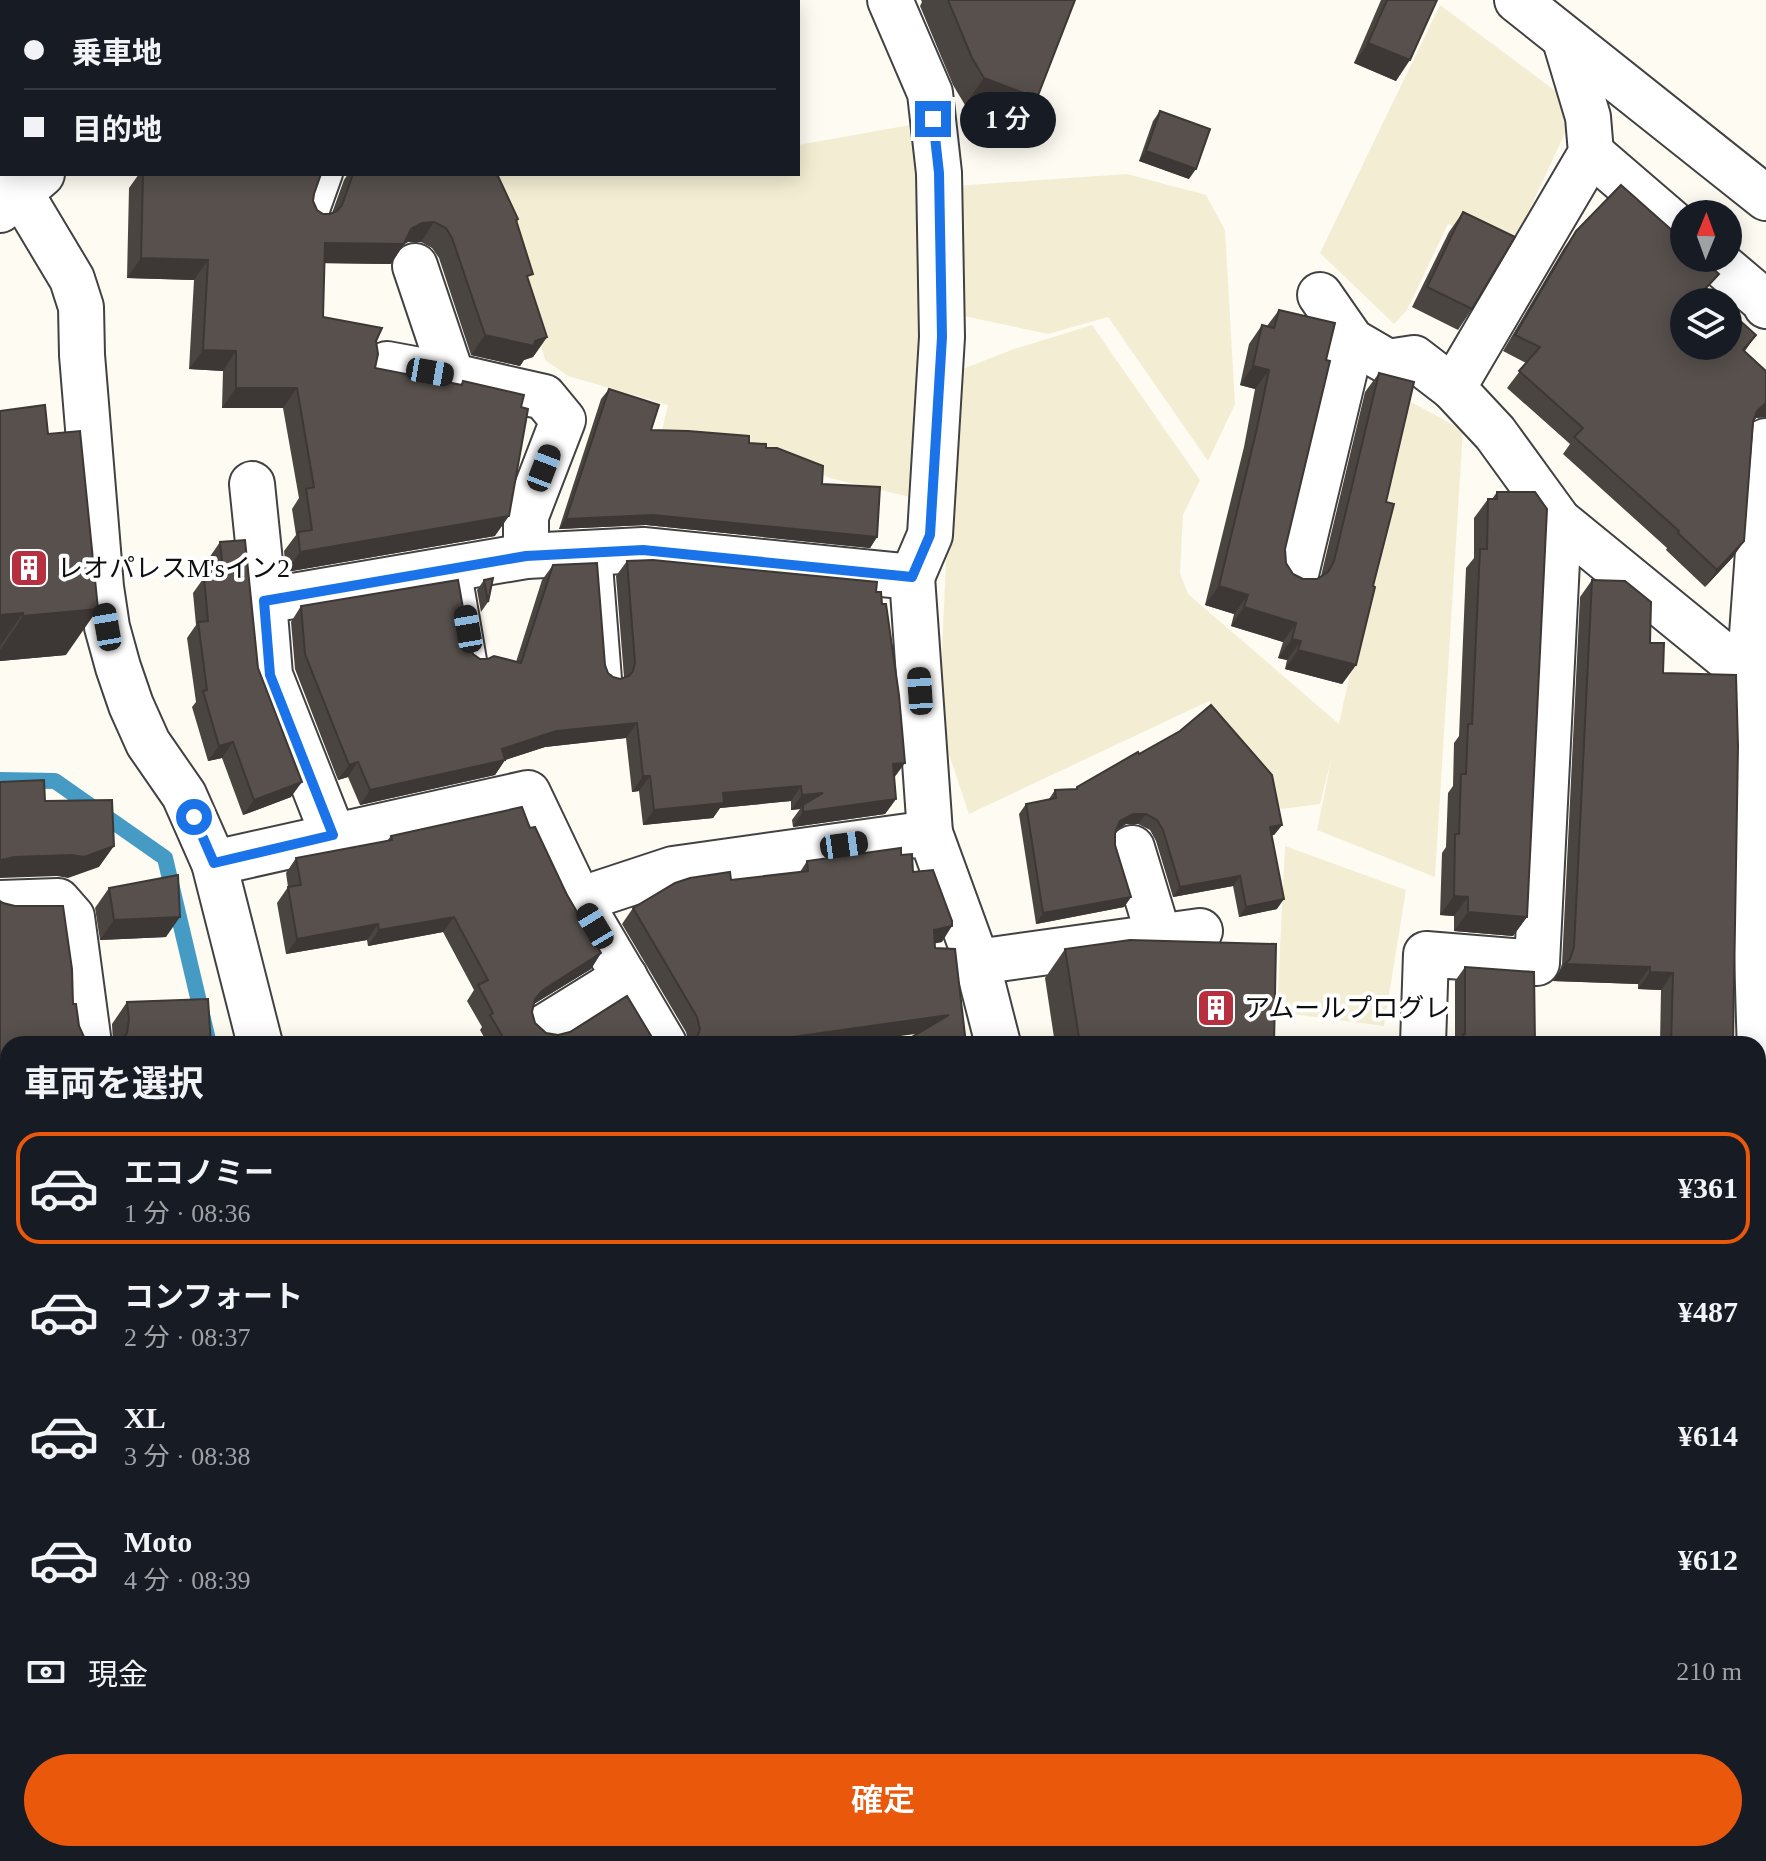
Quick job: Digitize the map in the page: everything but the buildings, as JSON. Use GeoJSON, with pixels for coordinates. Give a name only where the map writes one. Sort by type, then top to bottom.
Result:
{"type":"FeatureCollection","features":[{"type":"Feature","properties":{"kind":"street"},"geometry":{"type":"LineString","coordinates":[[890,0],[930,93],[939,173],[942,337],[930,535],[912,577],[930,833],[977,962],[996,1036]]}},
{"type":"Feature","properties":{"kind":"street"},"geometry":{"type":"LineString","coordinates":[[1517,0],[1766,198]]}},
{"type":"Feature","properties":{"kind":"street"},"geometry":{"type":"LineString","coordinates":[[1453,388],[1591,153],[1588,117],[1565,40]]}},
{"type":"Feature","properties":{"kind":"street"},"geometry":{"type":"LineString","coordinates":[[1591,153],[1670,221]]}},
{"type":"Feature","properties":{"kind":"street"},"geometry":{"type":"LineString","coordinates":[[11,182],[72,279],[81,307],[82,355],[107,627],[131,705],[148,743],[184,795],[214,863],[258,1036]]}},
{"type":"Feature","properties":{"kind":"street"},"geometry":{"type":"LineString","coordinates":[[415,266],[452,376]]}},
{"type":"Feature","properties":{"kind":"street"},"geometry":{"type":"LineString","coordinates":[[1730,272],[1766,306]]}},
{"type":"Feature","properties":{"kind":"street"},"geometry":{"type":"LineString","coordinates":[[1320,295],[1352,341],[1388,362],[1414,358],[1453,388],[1495,433],[1559,521],[1749,676]]}},
{"type":"Feature","properties":{"kind":"street"},"geometry":{"type":"LineString","coordinates":[[1296,574],[1352,341]]}},
{"type":"Feature","properties":{"kind":"street"},"geometry":{"type":"LineString","coordinates":[[387,364],[544,397],[563,420],[526,516],[526,556]]}},
{"type":"Feature","properties":{"kind":"street"},"geometry":{"type":"LineString","coordinates":[[1762,1036],[1749,676],[1766,441]]}},
{"type":"Feature","properties":{"kind":"street"},"geometry":{"type":"LineString","coordinates":[[252,484],[270,675],[333,835]]}},
{"type":"Feature","properties":{"kind":"street"},"geometry":{"type":"LineString","coordinates":[[1423,1036],[1426,954],[1537,963],[1559,521]]}},
{"type":"Feature","properties":{"kind":"street"},"geometry":{"type":"LineString","coordinates":[[264,601],[526,556],[643,550],[912,577]]}},
{"type":"Feature","properties":{"kind":"street"},"geometry":{"type":"LineString","coordinates":[[214,863],[528,793],[579,900],[659,1036]]}},
{"type":"Feature","properties":{"kind":"street"},"geometry":{"type":"LineString","coordinates":[[579,900],[673,869],[930,833]]}},
{"type":"Feature","properties":{"kind":"street"},"geometry":{"type":"LineString","coordinates":[[977,962],[1180,934],[1132,848]]}},
{"type":"Feature","properties":{"kind":"street"},"geometry":{"type":"LineString","coordinates":[[0,903],[58,901],[72,917],[88,1036]]}},
{"type":"Feature","properties":{"kind":"street"},"geometry":{"type":"LineString","coordinates":[[546,1026],[625,977]]}},
{"type":"Feature","properties":{"kind":"lane"},"geometry":{"type":"LineString","coordinates":[[314,219],[329,176]]}},
{"type":"Feature","properties":{"kind":"lane"},"geometry":{"type":"LineString","coordinates":[[599,552],[609,679]]}},
{"type":"Feature","properties":{"kind":"lane"},"geometry":{"type":"LineString","coordinates":[[458,567],[474,660]]}},
{"type":"Feature","properties":{"kind":"shaded area"},"geometry":{"type":"Polygon","coordinates":[[[1440,5],[1577,107],[1510,252],[1448,224],[1407,310],[1394,324],[1320,253],[1440,5]]]}},
{"type":"Feature","properties":{"kind":"shaded area"},"geometry":{"type":"Polygon","coordinates":[[[916,124],[928,325],[914,498],[830,478],[745,441],[661,435],[668,405],[568,376],[545,360],[494,176],[800,176],[800,145],[916,124]]]}},
{"type":"Feature","properties":{"kind":"shaded area"},"geometry":{"type":"Polygon","coordinates":[[[1127,174],[1206,195],[1225,230],[1235,404],[1208,461],[1108,317],[1048,334],[964,316],[955,186],[1127,174]]]}},
{"type":"Feature","properties":{"kind":"shaded area"},"geometry":{"type":"Polygon","coordinates":[[[1092,325],[1200,480],[1183,515],[1180,573],[1188,594],[1339,724],[1409,401],[1463,430],[1435,877],[1317,830],[1332,757],[1320,804],[1281,809],[1209,701],[969,814],[949,754],[941,671],[955,372],[1014,349],[1092,325]]]}},
{"type":"Feature","properties":{"kind":"shaded area"},"geometry":{"type":"Polygon","coordinates":[[[1285,846],[1406,890],[1384,1026],[1277,1012],[1285,846]]]}},
{"type":"Feature","properties":{"kind":"waterway"},"geometry":{"type":"LineString","coordinates":[[0,780],[55,781],[165,858],[207,1036]]}},
{"type":"Feature","properties":{"kind":"place","name":"レオパレスM'sイン2"},"geometry":{"type":"Point","coordinates":[29,568]}},
{"type":"Feature","properties":{"kind":"place","name":"アムールプログレ"},"geometry":{"type":"Point","coordinates":[1216,1008]}},
{"type":"Feature","properties":{"kind":"route"},"geometry":{"type":"LineString","coordinates":[[194,817],[214,863],[333,835],[270,675],[264,601],[526,556],[643,550],[912,577],[930,535],[942,337],[939,173],[933,119]]}}]}
